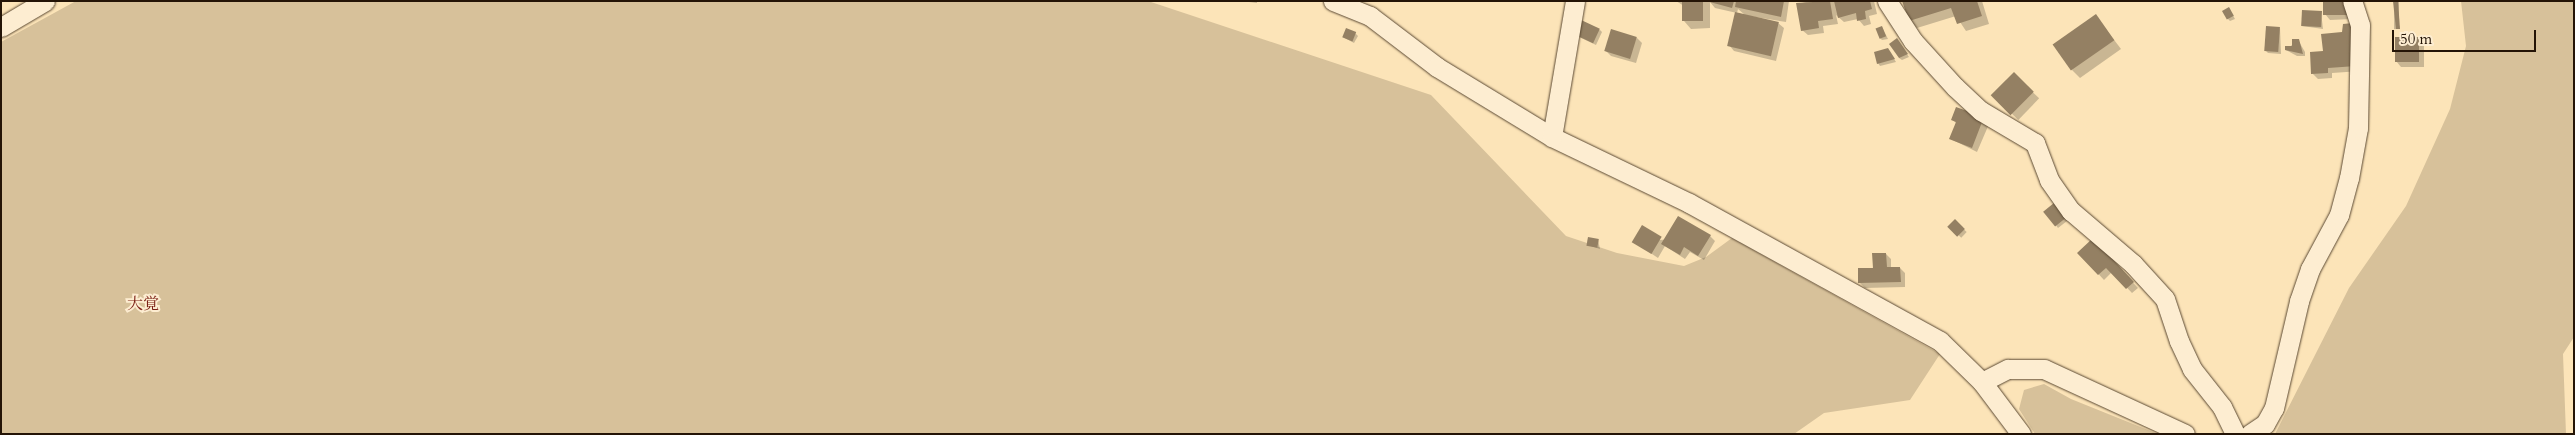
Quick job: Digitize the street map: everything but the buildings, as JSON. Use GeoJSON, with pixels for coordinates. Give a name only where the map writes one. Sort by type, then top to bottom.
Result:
{"type":"FeatureCollection","features":[{"type":"Feature","properties":{"kind":"street"},"geometry":{"type":"LineString","coordinates":[[1,27],[46,1]]}},
{"type":"Feature","properties":{"kind":"street"},"geometry":{"type":"LineString","coordinates":[[1333,1],[1370,16],[1437,67],[1552,137],[1689,203],[1940,341],[1982,382],[2021,434]]}},
{"type":"Feature","properties":{"kind":"street"},"geometry":{"type":"LineString","coordinates":[[1552,137],[1575,1]]}},
{"type":"Feature","properties":{"kind":"street"},"geometry":{"type":"LineString","coordinates":[[1887,1],[1913,41],[1955,87],[1981,110],[2035,143],[2049,180],[2070,211],[2133,264],[2165,299],[2178,341],[2192,369],[2222,407],[2235,434]]}},
{"type":"Feature","properties":{"kind":"street"},"geometry":{"type":"LineString","coordinates":[[2250,434],[2264,424],[2274,408],[2299,301],[2310,269],[2339,215],[2350,178],[2358,128],[2360,25],[2352,1]]}},
{"type":"Feature","properties":{"kind":"street"},"geometry":{"type":"LineString","coordinates":[[1982,382],[2008,369],[2044,369],[2185,434]]}},
{"type":"Feature","properties":{"kind":"shaded area"},"geometry":{"type":"Polygon","coordinates":[[[76,1],[1148,1],[1431,95],[1566,236],[1617,253],[1684,266],[1706,257],[1732,238],[1940,354],[1910,400],[1824,413],[1794,434],[1,434],[1,42],[76,1]]]}},
{"type":"Feature","properties":{"kind":"shaded area"},"geometry":{"type":"Polygon","coordinates":[[[2461,1],[2574,1],[2574,337],[2563,354],[2566,434],[2275,434],[2349,288],[2406,206],[2450,109],[2466,46],[2461,1]]]}},
{"type":"Feature","properties":{"kind":"shaded area"},"geometry":{"type":"Polygon","coordinates":[[[2044,384],[2071,399],[2158,434],[2035,434],[2019,409],[2024,390],[2044,384]]]}},
{"type":"Feature","properties":{"kind":"district","name":"大覚"},"geometry":{"type":"Point","coordinates":[143,304]}}]}
